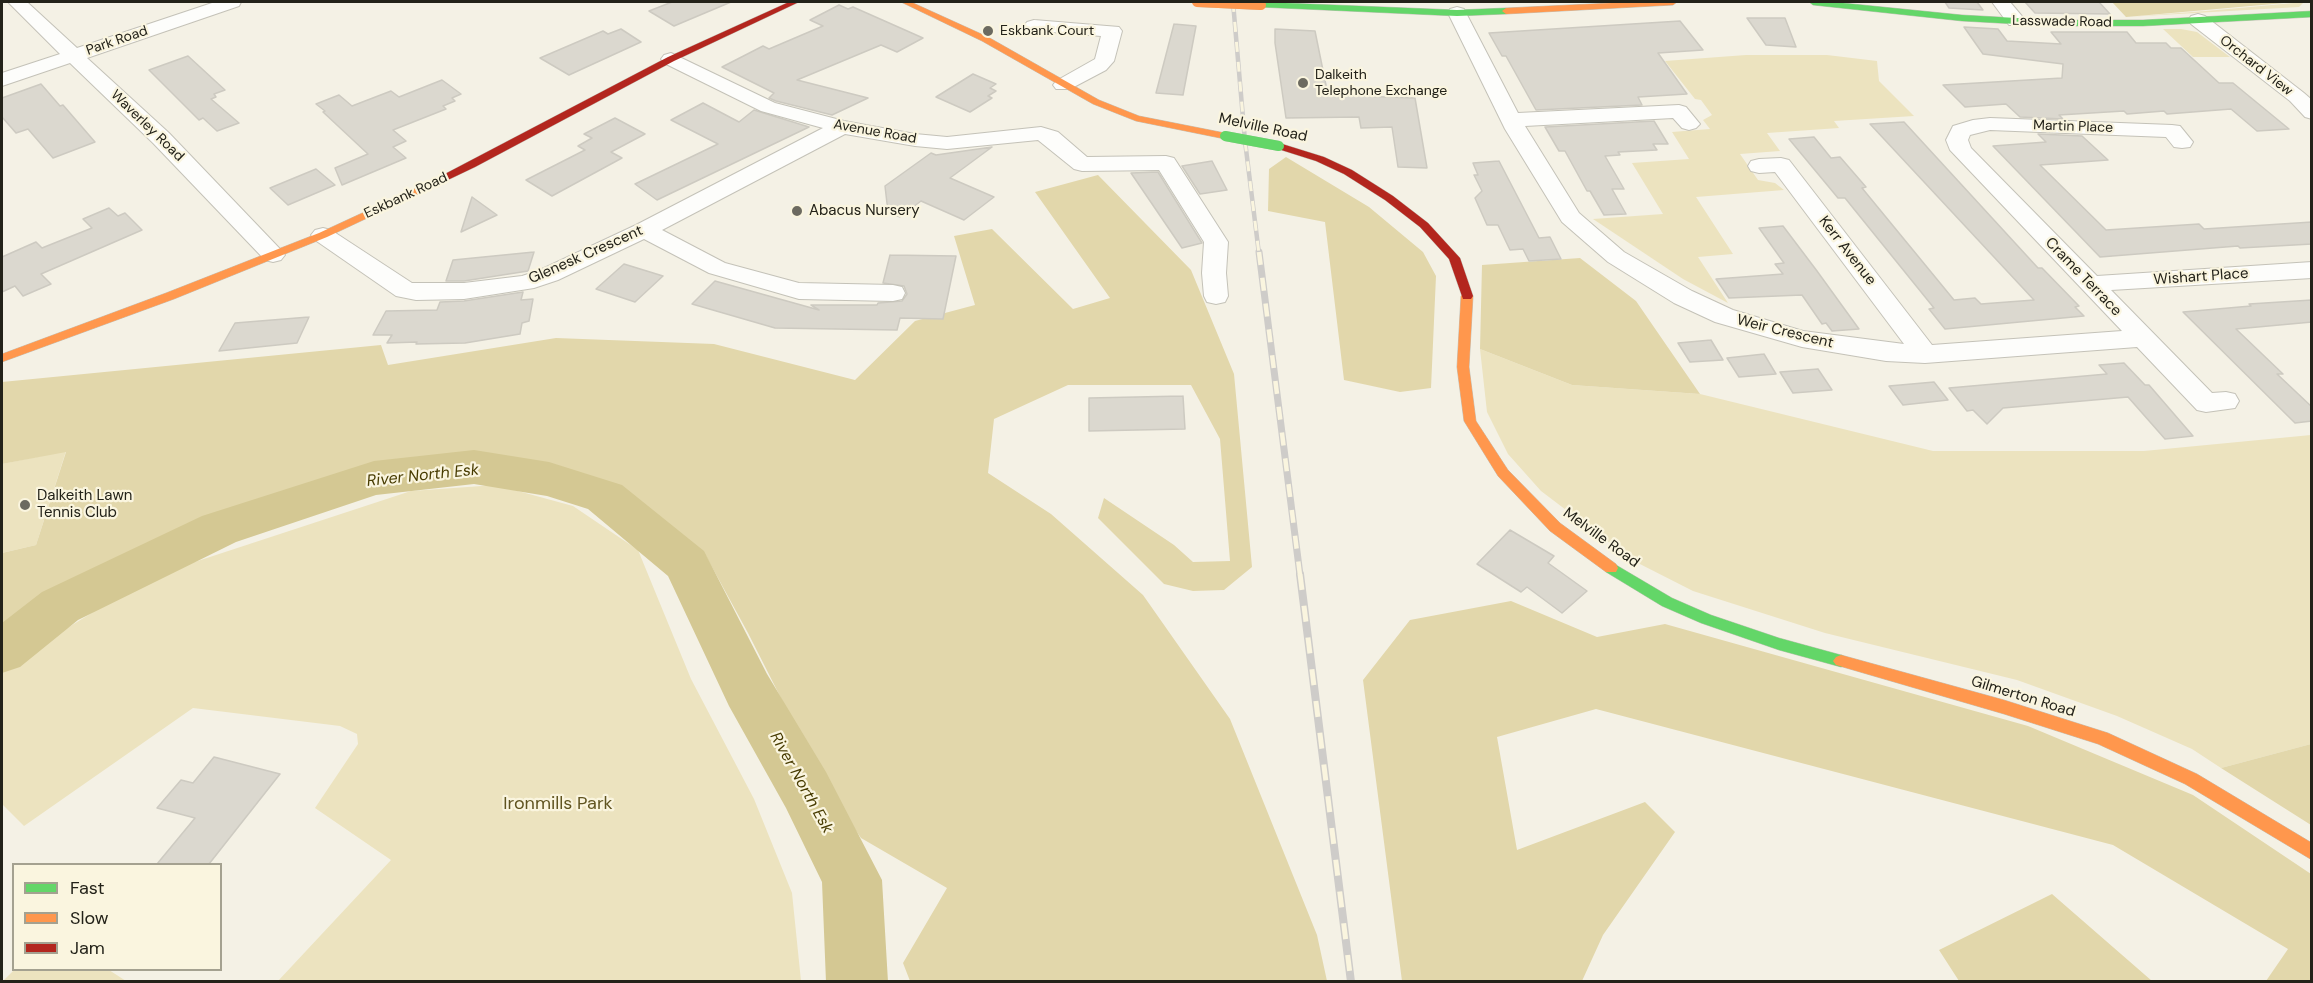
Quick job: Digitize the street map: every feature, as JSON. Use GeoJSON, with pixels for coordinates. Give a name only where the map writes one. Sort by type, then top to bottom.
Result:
{"type":"FeatureCollection","features":[{"type":"Feature","properties":{"kind":"main road","name":"Eskbank Road"},"geometry":{"type":"LineString","coordinates":[[2,357],[322,235],[471,165],[670,59],[795,2]]}},
{"type":"Feature","properties":{"kind":"main road","name":"Melville Road"},"geometry":{"type":"LineString","coordinates":[[904,2],[985,39],[1096,102],[1136,117],[1279,146],[1320,159],[1348,172],[1389,198],[1440,241],[1454,258],[1467,292],[1463,367],[1470,421],[1503,474],[1555,527],[1619,574],[1667,602],[1706,619]]}},
{"type":"Feature","properties":{"kind":"main road"},"geometry":{"type":"LineString","coordinates":[[1190,2],[1374,6],[1457,13],[1673,2]]}},
{"type":"Feature","properties":{"kind":"main road","name":"Lasswade Road"},"geometry":{"type":"LineString","coordinates":[[1813,2],[1934,16],[2016,21],[2143,23],[2312,14]]}},
{"type":"Feature","properties":{"kind":"main road","name":"Gilmerton Road"},"geometry":{"type":"LineString","coordinates":[[1706,619],[1779,644],[2004,707],[2102,738],[2191,779],[2312,852]]}},
{"type":"Feature","properties":{"kind":"street","name":"Waverley Road"},"geometry":{"type":"LineString","coordinates":[[17,2],[161,138],[273,255]]}},
{"type":"Feature","properties":{"kind":"street","name":"Park Road"},"geometry":{"type":"LineString","coordinates":[[2,80],[232,2]]}},
{"type":"Feature","properties":{"kind":"street"},"geometry":{"type":"LineString","coordinates":[[2001,2],[2016,21]]}},
{"type":"Feature","properties":{"kind":"street","name":"Weir Crescent"},"geometry":{"type":"LineString","coordinates":[[1457,13],[1511,120],[1570,217],[1608,251],[1647,278],[1724,316],[1782,334],[1846,347],[1925,354],[2142,338]]}},
{"type":"Feature","properties":{"kind":"street","name":"Orchard View"},"geometry":{"type":"LineString","coordinates":[[2198,20],[2296,97],[2312,113]]}},
{"type":"Feature","properties":{"kind":"street"},"geometry":{"type":"LineString","coordinates":[[1034,26],[1112,31],[1104,61],[1063,85]]}},
{"type":"Feature","properties":{"kind":"street","name":"Avenue Road"},"geometry":{"type":"LineString","coordinates":[[670,59],[768,107],[843,127],[915,140],[947,143],[1041,133],[1050,136],[1082,164],[1166,163],[1216,242],[1214,273],[1216,296]]}},
{"type":"Feature","properties":{"kind":"street"},"geometry":{"type":"LineString","coordinates":[[1511,120],[1679,111],[1689,124]]}},
{"type":"Feature","properties":{"kind":"street","name":"Martin Place"},"geometry":{"type":"LineString","coordinates":[[1961,131],[1973,126],[1990,124],[2172,130],[2182,142]]}},
{"type":"Feature","properties":{"kind":"street","name":"Glenesk Crescent"},"geometry":{"type":"LineString","coordinates":[[322,235],[405,290],[416,292],[464,291],[525,283],[549,275],[644,230],[843,127]]}},
{"type":"Feature","properties":{"kind":"street","name":"Crame Terrace"},"geometry":{"type":"LineString","coordinates":[[1961,131],[1957,140],[1961,150],[2142,338],[2206,403],[2226,401]]}},
{"type":"Feature","properties":{"kind":"street","name":"Kerr Avenue"},"geometry":{"type":"LineString","coordinates":[[1759,166],[1781,165],[1925,354]]}},
{"type":"Feature","properties":{"kind":"street"},"geometry":{"type":"LineString","coordinates":[[644,230],[717,268],[799,291],[893,293]]}},
{"type":"Feature","properties":{"kind":"street","name":"Wishart Place"},"geometry":{"type":"LineString","coordinates":[[2090,284],[2312,270]]}},
{"type":"Feature","properties":{"kind":"green space"},"geometry":{"type":"Polygon","coordinates":[[[2304,2],[2299,7],[2126,17],[2206,11],[2304,2]]]}},
{"type":"Feature","properties":{"kind":"green space"},"geometry":{"type":"Polygon","coordinates":[[[2163,29],[2197,32],[2230,57],[2193,57],[2163,29]]]}},
{"type":"Feature","properties":{"kind":"green space"},"geometry":{"type":"Polygon","coordinates":[[[1746,55],[1827,55],[1877,61],[1879,81],[1914,116],[1834,121],[1839,128],[1767,133],[1780,151],[1740,154],[1758,180],[1775,183],[1784,190],[1696,197],[1733,254],[1698,257],[1728,303],[1683,279],[1593,219],[1663,214],[1632,163],[1689,159],[1672,132],[1710,129],[1703,120],[1712,115],[1701,100],[1695,99],[1665,61],[1746,55]]]}},
{"type":"Feature","properties":{"kind":"green space"},"geometry":{"type":"Polygon","coordinates":[[[1480,349],[1572,385],[1700,394],[1933,451],[2144,451],[2311,435],[2311,744],[2221,768],[2192,749],[2117,716],[2017,680],[1825,633],[1693,591],[1632,560],[1541,491],[1508,454],[1487,412],[1480,349]]]}},
{"type":"Feature","properties":{"kind":"green space","name":"Dalkeith Lawn Tennis Club"},"geometry":{"type":"Polygon","coordinates":[[[66,451],[36,545],[2,553],[2,464],[66,451]]]}},
{"type":"Feature","properties":{"kind":"green space","name":"Ironmills Park"},"geometry":{"type":"Polygon","coordinates":[[[496,485],[573,506],[638,550],[691,679],[754,799],[792,893],[801,981],[278,981],[391,860],[315,808],[358,744],[357,734],[340,726],[193,708],[24,826],[2,804],[2,668],[152,576],[411,491],[496,485]]]}},
{"type":"Feature","properties":{"kind":"green space"},"geometry":{"type":"Polygon","coordinates":[[[13,971],[111,971],[126,981],[3,981],[13,971]]]}},
{"type":"Feature","properties":{"kind":"shaded area"},"geometry":{"type":"Polygon","coordinates":[[[2112,2],[2296,2],[2126,17],[2112,2]]]}},
{"type":"Feature","properties":{"kind":"shaded area"},"geometry":{"type":"Polygon","coordinates":[[[1286,157],[1369,207],[1423,252],[1436,276],[1431,388],[1400,392],[1344,380],[1325,222],[1268,211],[1269,169],[1286,157]]]}},
{"type":"Feature","properties":{"kind":"shaded area"},"geometry":{"type":"Polygon","coordinates":[[[1098,175],[1191,270],[1234,374],[1252,567],[1224,590],[1193,591],[1164,584],[1098,518],[1104,498],[1174,545],[1193,562],[1230,561],[1220,439],[1191,385],[1068,385],[994,419],[988,473],[1051,514],[1143,595],[1230,719],[1317,935],[1327,981],[910,981],[903,963],[947,888],[861,838],[826,787],[706,556],[657,518],[569,469],[469,459],[386,466],[298,491],[166,539],[41,609],[2,637],[2,553],[36,545],[66,452],[2,464],[2,382],[381,345],[388,365],[556,338],[714,344],[855,380],[915,321],[975,305],[954,236],[992,229],[1073,309],[1110,298],[1035,192],[1098,175]]]}},
{"type":"Feature","properties":{"kind":"shaded area"},"geometry":{"type":"Polygon","coordinates":[[[1580,258],[1636,301],[1700,394],[1572,385],[1480,349],[1482,265],[1580,258]]]}},
{"type":"Feature","properties":{"kind":"shaded area"},"geometry":{"type":"Polygon","coordinates":[[[1511,601],[1597,637],[1665,624],[2028,726],[2193,795],[2311,874],[2311,981],[2266,981],[2288,949],[2113,845],[1596,709],[1497,737],[1517,850],[1645,802],[1675,832],[1603,935],[1582,981],[1402,981],[1363,680],[1410,620],[1511,601]]]}},
{"type":"Feature","properties":{"kind":"shaded area"},"geometry":{"type":"Polygon","coordinates":[[[2311,744],[2311,825],[2221,768],[2311,744]]]}},
{"type":"Feature","properties":{"kind":"shaded area"},"geometry":{"type":"Polygon","coordinates":[[[2052,894],[2152,981],[1959,981],[1939,950],[2052,894]]]}},
{"type":"Feature","properties":{"kind":"building"},"geometry":{"type":"Polygon","coordinates":[[[672,2],[731,2],[674,26],[649,11],[672,2]]]}},
{"type":"Feature","properties":{"kind":"building"},"geometry":{"type":"Polygon","coordinates":[[[1945,2],[1977,2],[1983,10],[1949,8],[1945,2]]]}},
{"type":"Feature","properties":{"kind":"building"},"geometry":{"type":"Polygon","coordinates":[[[2025,2],[2099,2],[2110,14],[2035,13],[2025,2]]]}},
{"type":"Feature","properties":{"kind":"building"},"geometry":{"type":"Polygon","coordinates":[[[839,5],[848,9],[853,7],[923,38],[897,52],[881,45],[797,80],[868,98],[832,115],[769,98],[774,93],[722,67],[763,46],[769,49],[823,26],[810,20],[839,5]]]}},
{"type":"Feature","properties":{"kind":"building"},"geometry":{"type":"Polygon","coordinates":[[[1747,18],[1785,18],[1796,47],[1766,45],[1747,18]]]}},
{"type":"Feature","properties":{"kind":"building"},"geometry":{"type":"Polygon","coordinates":[[[1680,21],[1703,50],[1658,53],[1687,94],[1638,97],[1642,105],[1536,110],[1506,56],[1502,56],[1489,33],[1680,21]]]}},
{"type":"Feature","properties":{"kind":"building"},"geometry":{"type":"Polygon","coordinates":[[[1174,24],[1196,26],[1183,95],[1156,93],[1174,24]]]}},
{"type":"Feature","properties":{"kind":"building"},"geometry":{"type":"Polygon","coordinates":[[[1964,27],[1998,29],[2007,41],[2061,44],[2051,32],[2127,32],[2136,43],[2166,43],[2171,48],[2181,48],[2219,83],[2233,83],[2289,129],[2257,131],[2231,109],[2167,114],[2164,111],[2127,114],[2124,111],[2059,115],[2063,119],[2020,117],[2006,104],[1965,107],[1943,85],[2062,78],[2063,64],[1983,54],[1964,27]]]}},
{"type":"Feature","properties":{"kind":"building"},"geometry":{"type":"Polygon","coordinates":[[[621,29],[641,42],[569,75],[540,58],[603,31],[608,34],[621,29]]]}},
{"type":"Feature","properties":{"kind":"building"},"geometry":{"type":"Polygon","coordinates":[[[1275,29],[1315,31],[1328,95],[1415,98],[1427,168],[1398,167],[1392,127],[1361,128],[1359,117],[1286,118],[1275,29]]]}},
{"type":"Feature","properties":{"kind":"building"},"geometry":{"type":"Polygon","coordinates":[[[188,56],[225,90],[214,94],[216,97],[211,99],[239,123],[217,131],[203,118],[199,120],[149,70],[188,56]]]}},
{"type":"Feature","properties":{"kind":"building"},"geometry":{"type":"Polygon","coordinates":[[[973,74],[996,84],[990,88],[996,91],[988,96],[992,98],[970,112],[936,97],[973,74]]]}},
{"type":"Feature","properties":{"kind":"building"},"geometry":{"type":"Polygon","coordinates":[[[442,80],[461,94],[452,98],[455,101],[443,106],[446,109],[393,130],[406,141],[393,147],[406,158],[342,185],[335,168],[368,154],[316,104],[339,95],[352,106],[391,91],[399,97],[442,80]]]}},
{"type":"Feature","properties":{"kind":"building"},"geometry":{"type":"Polygon","coordinates":[[[41,84],[95,142],[53,158],[28,129],[16,133],[2,117],[2,98],[41,84]]]}},
{"type":"Feature","properties":{"kind":"building"},"geometry":{"type":"Polygon","coordinates":[[[703,103],[739,122],[754,110],[809,127],[657,200],[635,184],[718,144],[671,120],[703,103]]]}},
{"type":"Feature","properties":{"kind":"building"},"geometry":{"type":"Polygon","coordinates":[[[615,118],[645,134],[611,152],[622,158],[552,196],[526,180],[585,150],[578,146],[592,138],[584,134],[615,118]]]}},
{"type":"Feature","properties":{"kind":"building"},"geometry":{"type":"Polygon","coordinates":[[[1654,121],[1668,144],[1653,144],[1657,150],[1618,152],[1620,155],[1605,156],[1624,189],[1612,189],[1626,214],[1604,215],[1590,191],[1587,191],[1565,151],[1559,151],[1545,127],[1654,121]]]}},
{"type":"Feature","properties":{"kind":"building"},"geometry":{"type":"Polygon","coordinates":[[[1904,122],[2038,268],[2042,268],[2079,306],[2075,307],[2084,316],[1945,329],[1929,309],[1934,308],[1845,198],[1838,198],[1789,139],[1814,137],[1831,158],[1840,157],[1866,187],[1862,188],[1954,300],[1975,298],[1981,304],[2034,300],[1870,124],[1904,122]]]}},
{"type":"Feature","properties":{"kind":"building"},"geometry":{"type":"Polygon","coordinates":[[[2038,134],[2082,136],[2108,160],[2040,165],[2106,230],[2199,224],[2204,229],[2312,222],[2312,244],[2240,248],[2238,246],[2100,257],[1993,146],[2046,142],[2038,134]]]}},
{"type":"Feature","properties":{"kind":"building"},"geometry":{"type":"Polygon","coordinates":[[[992,147],[950,178],[994,197],[964,220],[921,201],[900,217],[888,212],[885,186],[931,153],[936,155],[992,147]]]}},
{"type":"Feature","properties":{"kind":"building"},"geometry":{"type":"Polygon","coordinates":[[[1212,161],[1227,190],[1200,194],[1182,166],[1212,161]]]}},
{"type":"Feature","properties":{"kind":"building"},"geometry":{"type":"Polygon","coordinates":[[[1499,161],[1539,238],[1550,237],[1561,259],[1529,261],[1523,249],[1510,250],[1498,225],[1487,225],[1475,198],[1482,191],[1474,175],[1478,175],[1473,163],[1499,161]]]}},
{"type":"Feature","properties":{"kind":"building"},"geometry":{"type":"Polygon","coordinates":[[[316,169],[335,185],[288,205],[270,188],[316,169]]]}},
{"type":"Feature","properties":{"kind":"building"},"geometry":{"type":"Polygon","coordinates":[[[1158,172],[1202,243],[1182,248],[1131,173],[1158,172]]]}},
{"type":"Feature","properties":{"kind":"building"},"geometry":{"type":"Polygon","coordinates":[[[472,197],[497,215],[461,232],[472,197]]]}},
{"type":"Feature","properties":{"kind":"building"},"geometry":{"type":"Polygon","coordinates":[[[109,208],[118,216],[125,213],[142,230],[41,274],[51,284],[23,296],[15,286],[2,292],[2,257],[36,242],[42,248],[92,228],[83,219],[109,208]]]}},
{"type":"Feature","properties":{"kind":"building"},"geometry":{"type":"Polygon","coordinates":[[[1783,226],[1859,329],[1832,331],[1826,323],[1822,324],[1802,295],[1729,298],[1716,279],[1783,274],[1775,264],[1784,263],[1759,228],[1783,226]]]}},
{"type":"Feature","properties":{"kind":"building"},"geometry":{"type":"Polygon","coordinates":[[[534,252],[528,271],[464,281],[446,281],[453,260],[534,252]]]}},
{"type":"Feature","properties":{"kind":"building"},"geometry":{"type":"Polygon","coordinates":[[[890,255],[956,256],[943,319],[900,318],[897,330],[775,328],[692,304],[715,281],[819,310],[811,305],[877,305],[878,303],[902,301],[907,294],[904,286],[883,283],[890,255]]]}},
{"type":"Feature","properties":{"kind":"building"},"geometry":{"type":"Polygon","coordinates":[[[624,264],[663,276],[635,302],[596,289],[624,264]]]}},
{"type":"Feature","properties":{"kind":"building"},"geometry":{"type":"Polygon","coordinates":[[[523,292],[521,300],[533,299],[529,321],[522,323],[520,334],[465,343],[416,344],[417,342],[387,343],[392,335],[373,335],[386,311],[437,310],[440,302],[464,301],[523,292]]]}},
{"type":"Feature","properties":{"kind":"building"},"geometry":{"type":"Polygon","coordinates":[[[2312,300],[2312,322],[2236,329],[2283,374],[2277,374],[2312,407],[2312,421],[2295,423],[2183,312],[2251,306],[2249,304],[2312,300]]]}},
{"type":"Feature","properties":{"kind":"building"},"geometry":{"type":"Polygon","coordinates":[[[309,317],[297,343],[219,351],[235,323],[309,317]]]}},
{"type":"Feature","properties":{"kind":"building"},"geometry":{"type":"Polygon","coordinates":[[[1711,340],[1723,360],[1690,362],[1678,343],[1711,340]]]}},
{"type":"Feature","properties":{"kind":"building"},"geometry":{"type":"Polygon","coordinates":[[[1764,354],[1776,374],[1739,377],[1727,358],[1764,354]]]}},
{"type":"Feature","properties":{"kind":"building"},"geometry":{"type":"Polygon","coordinates":[[[2124,363],[2145,385],[2149,385],[2193,436],[2165,439],[2128,397],[2003,408],[1987,424],[1973,410],[1967,411],[1949,388],[2107,374],[2099,365],[2124,363]]]}},
{"type":"Feature","properties":{"kind":"building"},"geometry":{"type":"Polygon","coordinates":[[[1818,369],[1832,390],[1793,393],[1780,372],[1818,369]]]}},
{"type":"Feature","properties":{"kind":"building"},"geometry":{"type":"Polygon","coordinates":[[[1934,382],[1948,400],[1903,405],[1889,386],[1934,382]]]}},
{"type":"Feature","properties":{"kind":"building"},"geometry":{"type":"Polygon","coordinates":[[[1183,396],[1185,429],[1089,431],[1089,398],[1183,396]]]}},
{"type":"Feature","properties":{"kind":"building"},"geometry":{"type":"Polygon","coordinates":[[[1510,530],[1554,556],[1548,563],[1587,591],[1562,613],[1527,587],[1521,592],[1477,564],[1510,530]]]}},
{"type":"Feature","properties":{"kind":"building"},"geometry":{"type":"Polygon","coordinates":[[[214,757],[280,774],[210,863],[158,863],[195,818],[157,808],[181,780],[193,783],[214,757]]]}},
{"type":"Feature","properties":{"kind":"waterway","name":"River North Esk"},"geometry":{"type":"LineString","coordinates":[[2,652],[60,606],[219,529],[374,478],[474,467],[549,479],[605,497],[687,564],[748,690],[806,790],[852,880],[857,982]]}},
{"type":"Feature","properties":{"kind":"railway"},"geometry":{"type":"LineString","coordinates":[[1233,2],[1245,141],[1259,254]]}},
{"type":"Feature","properties":{"kind":"railway"},"geometry":{"type":"LineString","coordinates":[[1259,252],[1300,575]]}},
{"type":"Feature","properties":{"kind":"railway"},"geometry":{"type":"LineString","coordinates":[[1300,574],[1351,982]]}},
{"type":"Feature","properties":{"kind":"traffic: fast"},"geometry":{"type":"LineString","coordinates":[[1813,2],[1962,18],[2053,23],[2143,23],[2312,14]]}},
{"type":"Feature","properties":{"kind":"traffic: fast"},"geometry":{"type":"LineString","coordinates":[[1261,5],[1457,13],[1506,11]]}},
{"type":"Feature","properties":{"kind":"traffic: fast"},"geometry":{"type":"LineString","coordinates":[[1225,136],[1279,146]]}},
{"type":"Feature","properties":{"kind":"traffic: fast"},"geometry":{"type":"LineString","coordinates":[[1611,568],[1667,602],[1706,619],[1779,644],[1841,661]]}},
{"type":"Feature","properties":{"kind":"traffic: slow"},"geometry":{"type":"LineString","coordinates":[[905,2],[985,39],[1096,102],[1136,118],[1225,136]]}},
{"type":"Feature","properties":{"kind":"traffic: slow"},"geometry":{"type":"LineString","coordinates":[[1197,2],[1261,5]]}},
{"type":"Feature","properties":{"kind":"traffic: slow"},"geometry":{"type":"LineString","coordinates":[[1506,11],[1673,2]]}},
{"type":"Feature","properties":{"kind":"traffic: slow"},"geometry":{"type":"LineString","coordinates":[[2,358],[170,296],[323,235],[427,186]]}},
{"type":"Feature","properties":{"kind":"traffic: slow"},"geometry":{"type":"LineString","coordinates":[[1467,296],[1463,367],[1470,421],[1503,473],[1555,527],[1611,568]]}},
{"type":"Feature","properties":{"kind":"traffic: slow"},"geometry":{"type":"LineString","coordinates":[[1841,661],[2004,707],[2102,738],[2191,779],[2312,852]]}},
{"type":"Feature","properties":{"kind":"traffic: jam"},"geometry":{"type":"LineString","coordinates":[[427,186],[671,59],[795,2]]}},
{"type":"Feature","properties":{"kind":"traffic: jam"},"geometry":{"type":"LineString","coordinates":[[1279,146],[1320,159],[1348,172],[1389,198],[1424,225],[1454,258],[1467,296]]}},
{"type":"Feature","properties":{"kind":"place","name":"Eskbank Court"},"geometry":{"type":"Point","coordinates":[988,31]}},
{"type":"Feature","properties":{"kind":"place","name":"Dalkeith Telephone Exchange"},"geometry":{"type":"Point","coordinates":[1303,83]}},
{"type":"Feature","properties":{"kind":"place","name":"Abacus Nursery"},"geometry":{"type":"Point","coordinates":[797,211]}},
{"type":"Feature","properties":{"kind":"place","name":"Dalkeith Lawn Tennis Club"},"geometry":{"type":"Point","coordinates":[25,505]}}]}
